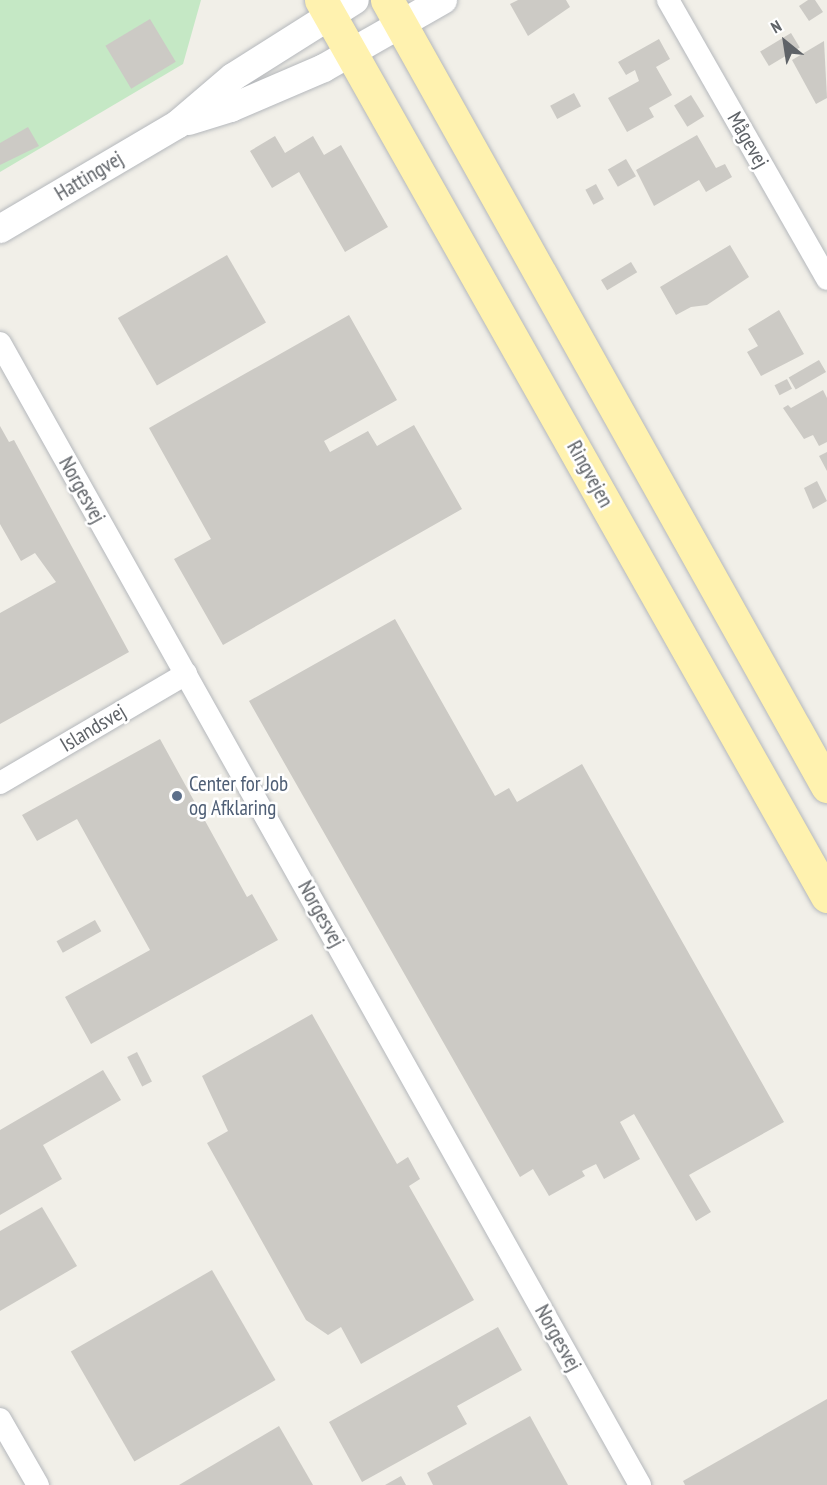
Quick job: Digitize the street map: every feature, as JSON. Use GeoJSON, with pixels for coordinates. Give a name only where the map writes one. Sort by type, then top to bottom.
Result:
{"type":"FeatureCollection","features":[{"type":"Feature","properties":{"kind":"main road","name":"Ringvejen"},"geometry":{"type":"LineString","coordinates":[[335,5],[351,52],[827,896]]}},
{"type":"Feature","properties":{"kind":"main road"},"geometry":{"type":"LineString","coordinates":[[395,12],[827,786]]}},
{"type":"Feature","properties":{"kind":"street","name":"Hattingvej"},"geometry":{"type":"LineString","coordinates":[[178,124],[231,108],[351,52],[395,12],[443,0]]}},
{"type":"Feature","properties":{"kind":"street","name":"Mågevej"},"geometry":{"type":"LineString","coordinates":[[668,0],[824,267]]}},
{"type":"Feature","properties":{"kind":"street","name":"Hattingvej"},"geometry":{"type":"LineString","coordinates":[[0,229],[178,124],[233,77],[335,5]]}},
{"type":"Feature","properties":{"kind":"street","name":"Norgesvej"},"geometry":{"type":"LineString","coordinates":[[0,343],[640,1485]]}},
{"type":"Feature","properties":{"kind":"street","name":"Islandsvej"},"geometry":{"type":"LineString","coordinates":[[0,783],[186,674]]}},
{"type":"Feature","properties":{"kind":"street"},"geometry":{"type":"LineString","coordinates":[[0,1419],[38,1485]]}},
{"type":"Feature","properties":{"kind":"green space"},"geometry":{"type":"Polygon","coordinates":[[[0,0],[201,0],[183,64],[0,172],[0,0]]]}},
{"type":"Feature","properties":{"kind":"building"},"geometry":{"type":"Polygon","coordinates":[[[518,0],[566,0],[570,7],[528,36],[510,4],[518,0]]]}},
{"type":"Feature","properties":{"kind":"building"},"geometry":{"type":"Polygon","coordinates":[[[808,0],[815,0],[823,12],[809,21],[799,6],[808,0]]]}},
{"type":"Feature","properties":{"kind":"building"},"geometry":{"type":"Polygon","coordinates":[[[150,19],[176,62],[131,89],[105,46],[150,19]]]}},
{"type":"Feature","properties":{"kind":"building"},"geometry":{"type":"Polygon","coordinates":[[[791,33],[800,48],[769,66],[760,52],[791,33]]]}},
{"type":"Feature","properties":{"kind":"building"},"geometry":{"type":"Polygon","coordinates":[[[659,39],[670,59],[656,67],[672,95],[649,108],[654,117],[627,132],[608,98],[639,81],[635,70],[626,75],[618,62],[659,39]]]}},
{"type":"Feature","properties":{"kind":"building"},"geometry":{"type":"Polygon","coordinates":[[[824,41],[827,98],[816,104],[792,60],[824,41]]]}},
{"type":"Feature","properties":{"kind":"building"},"geometry":{"type":"Polygon","coordinates":[[[574,93],[581,106],[557,119],[550,106],[574,93]]]}},
{"type":"Feature","properties":{"kind":"building"},"geometry":{"type":"Polygon","coordinates":[[[691,95],[704,116],[687,127],[674,106],[691,95]]]}},
{"type":"Feature","properties":{"kind":"building"},"geometry":{"type":"Polygon","coordinates":[[[28,127],[39,146],[0,165],[0,143],[28,127]]]}},
{"type":"Feature","properties":{"kind":"building"},"geometry":{"type":"Polygon","coordinates":[[[697,135],[716,168],[725,164],[732,177],[706,192],[699,180],[654,206],[636,170],[697,135]]]}},
{"type":"Feature","properties":{"kind":"building"},"geometry":{"type":"Polygon","coordinates":[[[275,136],[285,153],[313,136],[324,155],[341,145],[388,227],[345,252],[299,172],[272,188],[250,151],[275,136]]]}},
{"type":"Feature","properties":{"kind":"building"},"geometry":{"type":"Polygon","coordinates":[[[626,159],[636,176],[618,187],[608,170],[626,159]]]}},
{"type":"Feature","properties":{"kind":"building"},"geometry":{"type":"Polygon","coordinates":[[[596,184],[604,199],[593,205],[585,190],[596,184]]]}},
{"type":"Feature","properties":{"kind":"building"},"geometry":{"type":"Polygon","coordinates":[[[730,245],[749,277],[707,305],[691,307],[676,315],[660,287],[730,245]]]}},
{"type":"Feature","properties":{"kind":"building"},"geometry":{"type":"Polygon","coordinates":[[[227,255],[266,323],[157,386],[118,318],[227,255]]]}},
{"type":"Feature","properties":{"kind":"building"},"geometry":{"type":"Polygon","coordinates":[[[631,262],[637,272],[607,290],[601,280],[631,262]]]}},
{"type":"Feature","properties":{"kind":"building"},"geometry":{"type":"Polygon","coordinates":[[[779,310],[804,354],[761,376],[747,352],[758,346],[748,329],[779,310]]]}},
{"type":"Feature","properties":{"kind":"building"},"geometry":{"type":"Polygon","coordinates":[[[349,315],[397,400],[324,441],[330,452],[368,431],[377,446],[414,425],[462,509],[223,645],[174,559],[211,539],[149,428],[349,315]]]}},
{"type":"Feature","properties":{"kind":"building"},"geometry":{"type":"Polygon","coordinates":[[[819,360],[826,372],[796,390],[789,378],[819,360]]]}},
{"type":"Feature","properties":{"kind":"building"},"geometry":{"type":"Polygon","coordinates":[[[787,379],[792,389],[780,395],[775,385],[787,379]]]}},
{"type":"Feature","properties":{"kind":"building"},"geometry":{"type":"Polygon","coordinates":[[[823,390],[827,398],[827,442],[819,446],[813,435],[804,439],[783,408],[788,405],[791,408],[823,390]]]}},
{"type":"Feature","properties":{"kind":"building"},"geometry":{"type":"Polygon","coordinates":[[[0,426],[9,442],[14,440],[129,652],[0,724],[0,613],[56,582],[35,553],[21,561],[0,524],[0,426]]]}},
{"type":"Feature","properties":{"kind":"building"},"geometry":{"type":"Polygon","coordinates":[[[827,452],[827,471],[819,456],[827,452]]]}},
{"type":"Feature","properties":{"kind":"building"},"geometry":{"type":"Polygon","coordinates":[[[817,481],[827,501],[813,509],[804,488],[817,481]]]}},
{"type":"Feature","properties":{"kind":"building"},"geometry":{"type":"Polygon","coordinates":[[[395,619],[495,796],[509,788],[517,802],[582,764],[784,1122],[689,1175],[711,1212],[696,1221],[634,1114],[620,1122],[640,1159],[604,1179],[596,1164],[582,1171],[585,1176],[549,1196],[533,1169],[520,1177],[249,701],[395,619]]]}},
{"type":"Feature","properties":{"kind":"building"},"geometry":{"type":"Polygon","coordinates":[[[160,739],[247,897],[252,894],[278,940],[91,1044],[65,997],[150,950],[77,819],[37,841],[22,815],[160,739]]]}},
{"type":"Feature","properties":{"kind":"building"},"geometry":{"type":"Polygon","coordinates":[[[95,920],[101,931],[63,953],[57,941],[95,920]]]}},
{"type":"Feature","properties":{"kind":"building"},"geometry":{"type":"Polygon","coordinates":[[[312,1014],[397,1164],[408,1157],[420,1179],[409,1186],[474,1300],[361,1364],[341,1327],[328,1335],[306,1320],[207,1143],[228,1131],[202,1076],[312,1014]]]}},
{"type":"Feature","properties":{"kind":"building"},"geometry":{"type":"Polygon","coordinates":[[[137,1052],[152,1081],[142,1086],[127,1057],[137,1052]]]}},
{"type":"Feature","properties":{"kind":"building"},"geometry":{"type":"Polygon","coordinates":[[[103,1070],[121,1100],[43,1145],[62,1179],[0,1215],[0,1130],[103,1070]]]}},
{"type":"Feature","properties":{"kind":"building"},"geometry":{"type":"Polygon","coordinates":[[[42,1207],[77,1266],[0,1311],[0,1231],[42,1207]]]}},
{"type":"Feature","properties":{"kind":"building"},"geometry":{"type":"Polygon","coordinates":[[[212,1270],[276,1380],[134,1461],[71,1352],[212,1270]]]}},
{"type":"Feature","properties":{"kind":"building"},"geometry":{"type":"Polygon","coordinates":[[[498,1327],[522,1370],[457,1406],[467,1424],[362,1482],[329,1422],[498,1327]]]}},
{"type":"Feature","properties":{"kind":"building"},"geometry":{"type":"Polygon","coordinates":[[[827,1399],[827,1485],[685,1485],[683,1481],[827,1399]]]}},
{"type":"Feature","properties":{"kind":"building"},"geometry":{"type":"Polygon","coordinates":[[[530,1416],[568,1485],[433,1485],[427,1473],[530,1416]]]}},
{"type":"Feature","properties":{"kind":"building"},"geometry":{"type":"Polygon","coordinates":[[[279,1426],[313,1485],[179,1485],[279,1426]]]}},
{"type":"Feature","properties":{"kind":"building"},"geometry":{"type":"Polygon","coordinates":[[[401,1476],[406,1485],[385,1485],[401,1476]]]}},
{"type":"Feature","properties":{"kind":"place","name":"Center for Job og Afklaring"},"geometry":{"type":"Point","coordinates":[177,796]}}]}
